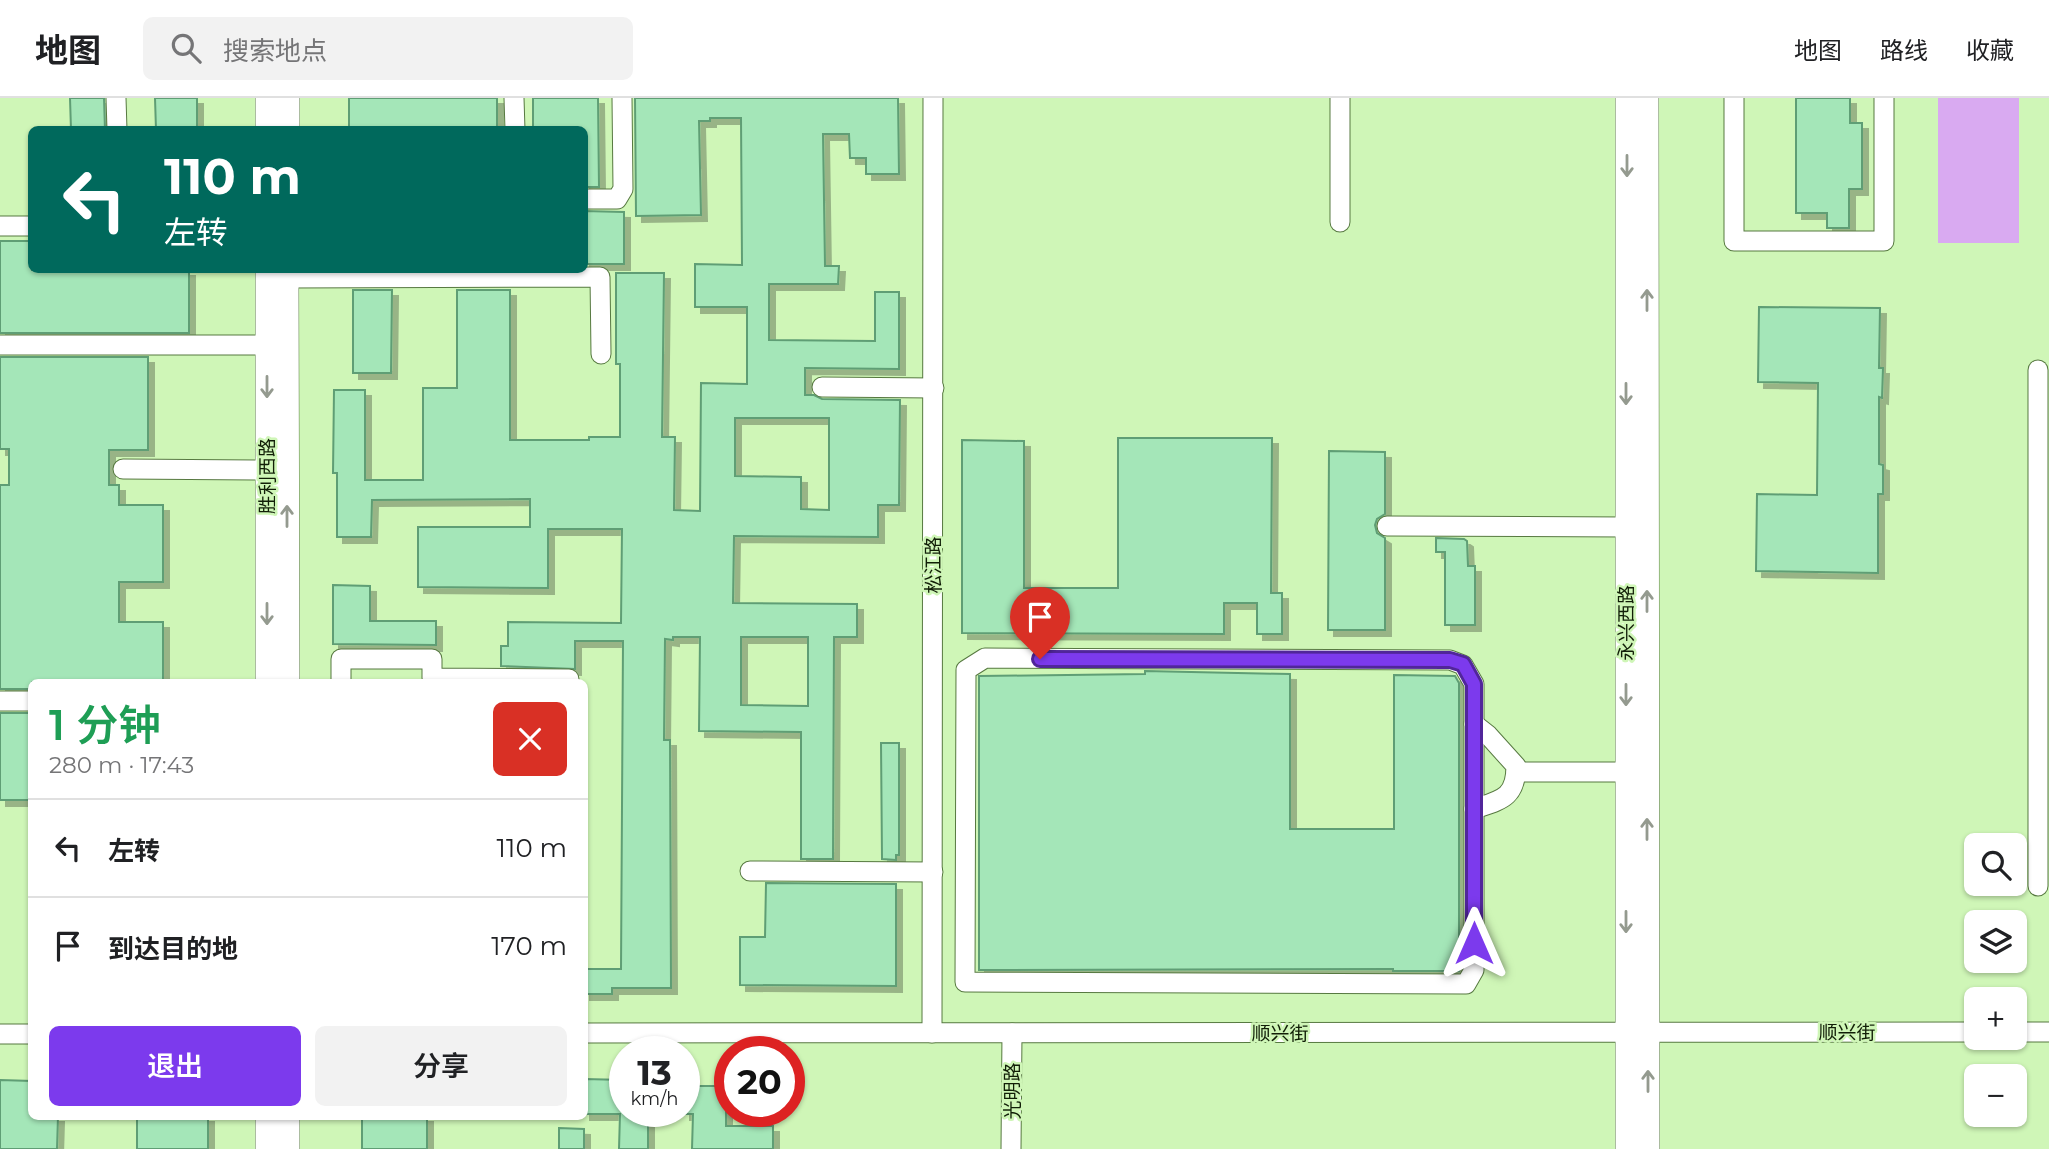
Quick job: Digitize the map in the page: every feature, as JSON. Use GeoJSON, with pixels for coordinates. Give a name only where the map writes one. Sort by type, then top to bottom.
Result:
{"type":"FeatureCollection","features":[{"type":"Feature","properties":{"kind":"main road"},"geometry":{"type":"LineString","coordinates":[[267,98],[267,126]]}},
{"type":"Feature","properties":{"kind":"main road"},"geometry":{"type":"LineString","coordinates":[[288,98],[288,126]]}},
{"type":"Feature","properties":{"kind":"main road","name":"永兴西路"},"geometry":{"type":"LineString","coordinates":[[1627,98],[1626,772],[1637,1032],[1648,1149]]}},
{"type":"Feature","properties":{"kind":"main road","name":"永兴西路"},"geometry":{"type":"LineString","coordinates":[[1627,1149],[1637,1032],[1647,98]]}},
{"type":"Feature","properties":{"kind":"main road","name":"胜利西路"},"geometry":{"type":"LineString","coordinates":[[267,679],[267,345],[281,273]]}},
{"type":"Feature","properties":{"kind":"main road","name":"胜利西路"},"geometry":{"type":"LineString","coordinates":[[281,273],[288,679]]}},
{"type":"Feature","properties":{"kind":"main road"},"geometry":{"type":"LineString","coordinates":[[267,1120],[267,1149]]}},
{"type":"Feature","properties":{"kind":"main road"},"geometry":{"type":"LineString","coordinates":[[288,1120],[288,1149]]}},
{"type":"Feature","properties":{"kind":"street"},"geometry":{"type":"LineString","coordinates":[[116,98],[117,126]]}},
{"type":"Feature","properties":{"kind":"street"},"geometry":{"type":"LineString","coordinates":[[514,98],[515,126]]}},
{"type":"Feature","properties":{"kind":"street"},"geometry":{"type":"LineString","coordinates":[[588,200],[617,199],[623,189],[622,98]]}},
{"type":"Feature","properties":{"kind":"street","name":"松江路"},"geometry":{"type":"LineString","coordinates":[[932,1033],[933,98]]}},
{"type":"Feature","properties":{"kind":"street"},"geometry":{"type":"LineString","coordinates":[[1340,98],[1340,222]]}},
{"type":"Feature","properties":{"kind":"street"},"geometry":{"type":"LineString","coordinates":[[1734,98],[1734,241],[1884,241],[1884,98]]}},
{"type":"Feature","properties":{"kind":"street"},"geometry":{"type":"LineString","coordinates":[[0,226],[28,226]]}},
{"type":"Feature","properties":{"kind":"street"},"geometry":{"type":"LineString","coordinates":[[345,273],[600,277],[601,354]]}},
{"type":"Feature","properties":{"kind":"street"},"geometry":{"type":"LineString","coordinates":[[0,345],[267,345]]}},
{"type":"Feature","properties":{"kind":"street"},"geometry":{"type":"LineString","coordinates":[[2038,370],[2043,617],[2043,787],[2038,886]]}},
{"type":"Feature","properties":{"kind":"street"},"geometry":{"type":"LineString","coordinates":[[822,387],[934,388]]}},
{"type":"Feature","properties":{"kind":"street"},"geometry":{"type":"LineString","coordinates":[[122,469],[267,470]]}},
{"type":"Feature","properties":{"kind":"street"},"geometry":{"type":"LineString","coordinates":[[1387,526],[1626,527]]}},
{"type":"Feature","properties":{"kind":"street"},"geometry":{"type":"LineString","coordinates":[[341,679],[341,659],[432,659],[432,678],[569,679]]}},
{"type":"Feature","properties":{"kind":"street"},"geometry":{"type":"LineString","coordinates":[[985,659],[1450,660],[1463,664],[1474,684],[1474,724],[1474,970],[1465,984],[965,982],[966,670],[985,659]]}},
{"type":"Feature","properties":{"kind":"street"},"geometry":{"type":"LineString","coordinates":[[0,701],[28,701]]}},
{"type":"Feature","properties":{"kind":"street"},"geometry":{"type":"LineString","coordinates":[[1474,724],[1502,749],[1516,766],[1516,781],[1509,794],[1498,801],[1474,809]]}},
{"type":"Feature","properties":{"kind":"street"},"geometry":{"type":"LineString","coordinates":[[1516,772],[1626,772]]}},
{"type":"Feature","properties":{"kind":"street"},"geometry":{"type":"LineString","coordinates":[[750,871],[933,872]]}},
{"type":"Feature","properties":{"kind":"street","name":"顺兴街"},"geometry":{"type":"LineString","coordinates":[[588,1033],[1964,1032]]}},
{"type":"Feature","properties":{"kind":"street"},"geometry":{"type":"LineString","coordinates":[[2027,1032],[2049,1032]]}},
{"type":"Feature","properties":{"kind":"street","name":"光明路"},"geometry":{"type":"LineString","coordinates":[[1012,1033],[1012,1149]]}},
{"type":"Feature","properties":{"kind":"street"},"geometry":{"type":"LineString","coordinates":[[0,1034],[28,1034]]}},
{"type":"Feature","properties":{"kind":"shaded area"},"geometry":{"type":"Polygon","coordinates":[[[1938,98],[2019,98],[2019,243],[1938,243],[1938,98]]]}},
{"type":"Feature","properties":{"kind":"building"},"geometry":{"type":"Polygon","coordinates":[[[70,98],[104,98],[105,126],[71,126],[70,98]]]}},
{"type":"Feature","properties":{"kind":"building"},"geometry":{"type":"Polygon","coordinates":[[[155,98],[197,98],[197,126],[156,126],[155,98]]]}},
{"type":"Feature","properties":{"kind":"building"},"geometry":{"type":"Polygon","coordinates":[[[349,98],[497,98],[497,126],[349,126],[349,98]]]}},
{"type":"Feature","properties":{"kind":"building"},"geometry":{"type":"Polygon","coordinates":[[[533,98],[598,98],[599,187],[588,187],[588,126],[533,126],[533,98]]]}},
{"type":"Feature","properties":{"kind":"building"},"geometry":{"type":"Polygon","coordinates":[[[635,98],[898,98],[899,174],[866,174],[866,158],[850,158],[849,134],[823,134],[825,266],[839,266],[838,284],[769,284],[769,340],[875,341],[875,292],[899,292],[899,369],[805,368],[805,395],[822,399],[900,400],[899,505],[878,505],[878,537],[734,536],[733,603],[857,604],[857,637],[834,637],[833,859],[801,859],[801,732],[699,731],[700,637],[665,639],[664,740],[670,740],[671,988],[612,988],[612,994],[588,994],[588,969],[621,969],[623,641],[575,641],[575,669],[501,666],[501,646],[508,646],[508,622],[621,623],[622,529],[548,529],[548,588],[418,587],[418,527],[530,527],[530,499],[372,500],[371,537],[337,537],[337,473],[333,473],[334,390],[365,390],[365,480],[423,480],[423,388],[457,388],[457,290],[510,290],[510,440],[589,440],[589,437],[620,437],[620,364],[616,364],[616,273],[664,273],[662,437],[675,437],[674,510],[700,511],[701,383],[747,384],[747,307],[695,307],[695,264],[742,265],[741,118],[710,118],[710,121],[699,121],[701,215],[636,216],[635,98]],[[735,418],[735,476],[801,477],[801,509],[829,510],[829,418],[735,418]],[[741,637],[741,705],[808,706],[808,637],[741,637]]]}},
{"type":"Feature","properties":{"kind":"building"},"geometry":{"type":"Polygon","coordinates":[[[1796,98],[1850,98],[1850,123],[1862,123],[1862,189],[1849,189],[1849,228],[1827,228],[1827,213],[1796,213],[1796,98]]]}},
{"type":"Feature","properties":{"kind":"building"},"geometry":{"type":"Polygon","coordinates":[[[588,211],[624,212],[624,264],[588,264],[588,211]]]}},
{"type":"Feature","properties":{"kind":"building"},"geometry":{"type":"Polygon","coordinates":[[[0,241],[28,241],[28,273],[189,273],[189,333],[0,333],[0,241]]]}},
{"type":"Feature","properties":{"kind":"building"},"geometry":{"type":"Polygon","coordinates":[[[353,290],[392,290],[391,373],[353,373],[353,290]]]}},
{"type":"Feature","properties":{"kind":"building"},"geometry":{"type":"Polygon","coordinates":[[[1759,307],[1880,308],[1879,368],[1883,368],[1882,398],[1879,397],[1879,464],[1883,465],[1883,494],[1878,494],[1878,573],[1756,571],[1757,494],[1817,495],[1818,383],[1758,382],[1759,307]]]}},
{"type":"Feature","properties":{"kind":"building"},"geometry":{"type":"Polygon","coordinates":[[[0,357],[148,357],[148,450],[109,450],[109,485],[119,485],[119,505],[163,505],[163,582],[119,582],[119,622],[163,622],[163,679],[28,679],[28,689],[0,689],[0,485],[9,485],[9,449],[0,449],[0,357]]]}},
{"type":"Feature","properties":{"kind":"building"},"geometry":{"type":"Polygon","coordinates":[[[1118,438],[1272,438],[1271,593],[1282,593],[1282,634],[1257,634],[1257,603],[1224,603],[1224,634],[962,633],[962,440],[1024,441],[1024,588],[1118,588],[1118,438]]]}},
{"type":"Feature","properties":{"kind":"building"},"geometry":{"type":"Polygon","coordinates":[[[1329,451],[1385,452],[1385,514],[1377,519],[1375,525],[1377,533],[1385,538],[1385,630],[1328,630],[1329,451]]]}},
{"type":"Feature","properties":{"kind":"building"},"geometry":{"type":"Polygon","coordinates":[[[1436,538],[1467,541],[1468,566],[1475,566],[1475,625],[1445,625],[1445,552],[1436,552],[1436,538]]]}},
{"type":"Feature","properties":{"kind":"building"},"geometry":{"type":"Polygon","coordinates":[[[333,585],[370,586],[370,621],[436,621],[436,645],[333,644],[333,585]]]}},
{"type":"Feature","properties":{"kind":"building"},"geometry":{"type":"Polygon","coordinates":[[[1145,671],[1290,674],[1290,829],[1394,829],[1394,675],[1455,676],[1459,683],[1459,971],[979,970],[979,676],[1145,674],[1145,671]]]}},
{"type":"Feature","properties":{"kind":"building"},"geometry":{"type":"Polygon","coordinates":[[[0,713],[28,713],[28,800],[0,800],[0,713]]]}},
{"type":"Feature","properties":{"kind":"building"},"geometry":{"type":"Polygon","coordinates":[[[881,743],[899,743],[899,855],[896,855],[896,860],[882,859],[881,743]]]}},
{"type":"Feature","properties":{"kind":"building"},"geometry":{"type":"Polygon","coordinates":[[[766,883],[896,884],[896,986],[740,985],[740,937],[765,937],[766,883]]]}},
{"type":"Feature","properties":{"kind":"building"},"geometry":{"type":"Polygon","coordinates":[[[588,1079],[609,1080],[609,1114],[588,1114],[588,1079]]]}},
{"type":"Feature","properties":{"kind":"building"},"geometry":{"type":"Polygon","coordinates":[[[0,1080],[28,1081],[28,1120],[58,1120],[57,1149],[0,1149],[0,1080]]]}},
{"type":"Feature","properties":{"kind":"building"},"geometry":{"type":"Polygon","coordinates":[[[700,1086],[714,1086],[714,1127],[773,1127],[773,1149],[692,1149],[693,1127],[700,1127],[700,1086]]]}},
{"type":"Feature","properties":{"kind":"building"},"geometry":{"type":"Polygon","coordinates":[[[137,1120],[208,1120],[208,1149],[137,1149],[137,1120]]]}},
{"type":"Feature","properties":{"kind":"building"},"geometry":{"type":"Polygon","coordinates":[[[362,1120],[427,1120],[427,1149],[362,1149],[362,1120]]]}},
{"type":"Feature","properties":{"kind":"building"},"geometry":{"type":"Polygon","coordinates":[[[620,1127],[648,1127],[648,1149],[619,1149],[620,1127]]]}},
{"type":"Feature","properties":{"kind":"building"},"geometry":{"type":"Polygon","coordinates":[[[559,1128],[584,1129],[584,1149],[559,1149],[559,1128]]]}},
{"type":"Feature","properties":{"kind":"route"},"geometry":{"type":"LineString","coordinates":[[1040,659],[1450,660],[1463,664],[1474,684],[1474,943]]}}]}
